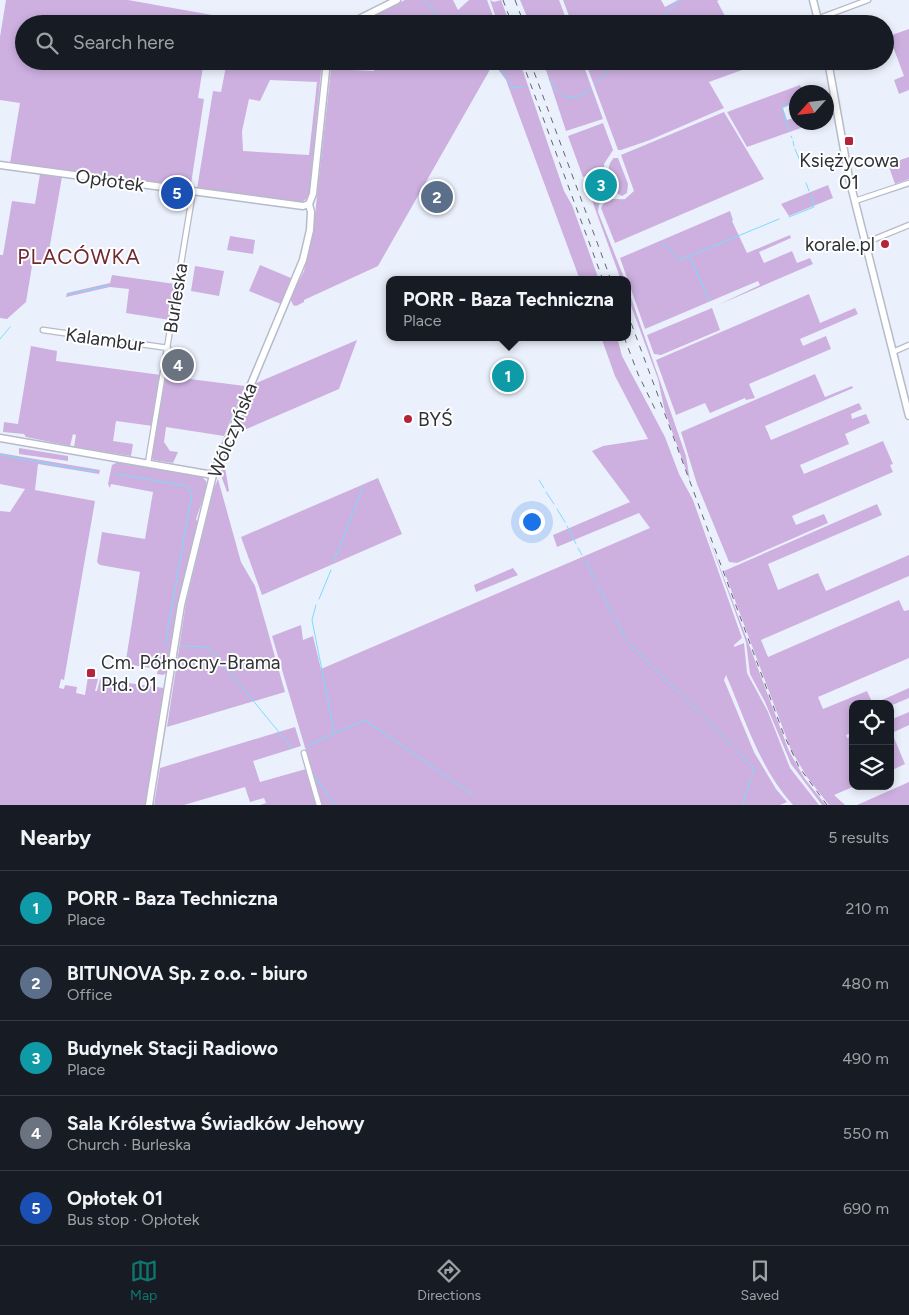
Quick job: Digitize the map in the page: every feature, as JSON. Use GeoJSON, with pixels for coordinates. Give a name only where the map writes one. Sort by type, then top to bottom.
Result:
{"type":"FeatureCollection","features":[{"type":"Feature","properties":{"kind":"street"},"geometry":{"type":"LineString","coordinates":[[367,15],[397,0]]}},
{"type":"Feature","properties":{"kind":"street"},"geometry":{"type":"LineString","coordinates":[[813,0],[817,15]]}},
{"type":"Feature","properties":{"kind":"street"},"geometry":{"type":"LineString","coordinates":[[832,15],[868,0]]}},
{"type":"Feature","properties":{"kind":"street","name":"Wólczyńska"},"geometry":{"type":"LineString","coordinates":[[149,805],[182,605],[213,475],[303,260],[310,230],[311,212],[309,204],[314,194],[325,70]]}},
{"type":"Feature","properties":{"kind":"street"},"geometry":{"type":"LineString","coordinates":[[830,70],[855,201],[909,416]]}},
{"type":"Feature","properties":{"kind":"street","name":"Opłotek"},"geometry":{"type":"LineString","coordinates":[[0,165],[303,206],[309,204]]}},
{"type":"Feature","properties":{"kind":"street"},"geometry":{"type":"LineString","coordinates":[[855,201],[909,183]]}},
{"type":"Feature","properties":{"kind":"street","name":"Burleska"},"geometry":{"type":"LineString","coordinates":[[148,463],[193,192]]}},
{"type":"Feature","properties":{"kind":"street"},"geometry":{"type":"LineString","coordinates":[[865,243],[909,225]]}},
{"type":"Feature","properties":{"kind":"street","name":"Kalambur"},"geometry":{"type":"LineString","coordinates":[[43,330],[168,348]]}},
{"type":"Feature","properties":{"kind":"street"},"geometry":{"type":"LineString","coordinates":[[893,352],[909,345]]}},
{"type":"Feature","properties":{"kind":"street"},"geometry":{"type":"LineString","coordinates":[[0,438],[213,475]]}},
{"type":"Feature","properties":{"kind":"street"},"geometry":{"type":"LineString","coordinates":[[304,753],[319,805]]}},
{"type":"Feature","properties":{"kind":"shaded area"},"geometry":{"type":"Polygon","coordinates":[[[6,0],[128,0],[212,15],[15,15],[15,70],[203,70],[198,98],[204,99],[191,184],[187,186],[10,163],[20,103],[0,100],[0,37],[6,0]]]}},
{"type":"Feature","properties":{"kind":"shaded area"},"geometry":{"type":"Polygon","coordinates":[[[405,0],[453,0],[458,10],[469,0],[487,0],[493,15],[374,15],[405,0]]]}},
{"type":"Feature","properties":{"kind":"shaded area"},"geometry":{"type":"Polygon","coordinates":[[[490,0],[494,2],[501,0],[507,15],[495,15],[490,0]]]}},
{"type":"Feature","properties":{"kind":"shaded area"},"geometry":{"type":"Polygon","coordinates":[[[520,0],[559,0],[565,15],[526,15],[520,0]]]}},
{"type":"Feature","properties":{"kind":"shaded area"},"geometry":{"type":"Polygon","coordinates":[[[563,0],[661,0],[665,7],[678,0],[719,0],[717,1],[724,15],[569,15],[563,0]]]}},
{"type":"Feature","properties":{"kind":"shaded area"},"geometry":{"type":"Polygon","coordinates":[[[909,29],[909,90],[899,94],[894,80],[904,76],[894,49],[894,34],[909,29]]]}},
{"type":"Feature","properties":{"kind":"shaded area"},"geometry":{"type":"Polygon","coordinates":[[[225,70],[321,70],[309,197],[302,202],[197,189],[213,91],[221,92],[225,70]],[[270,80],[260,101],[249,99],[242,131],[243,151],[309,155],[317,82],[270,80]]]}},
{"type":"Feature","properties":{"kind":"shaded area"},"geometry":{"type":"Polygon","coordinates":[[[331,70],[490,70],[378,266],[304,300],[304,302],[296,306],[293,305],[290,298],[304,271],[314,224],[331,70]]]}},
{"type":"Feature","properties":{"kind":"shaded area"},"geometry":{"type":"Polygon","coordinates":[[[499,70],[523,71],[564,191],[572,205],[598,276],[579,276],[506,80],[499,70]]]}},
{"type":"Feature","properties":{"kind":"shaded area"},"geometry":{"type":"Polygon","coordinates":[[[546,70],[585,70],[603,119],[566,131],[546,70]]]}},
{"type":"Feature","properties":{"kind":"shaded area"},"geometry":{"type":"Polygon","coordinates":[[[588,70],[742,70],[709,82],[724,108],[650,140],[618,150],[588,70]]]}},
{"type":"Feature","properties":{"kind":"shaded area"},"geometry":{"type":"Polygon","coordinates":[[[789,89],[789,105],[783,108],[787,120],[789,119],[789,130],[795,130],[747,147],[727,112],[789,89]]]}},
{"type":"Feature","properties":{"kind":"shaded area"},"geometry":{"type":"Polygon","coordinates":[[[724,112],[764,179],[615,243],[601,208],[608,200],[625,199],[634,191],[621,155],[724,112]]]}},
{"type":"Feature","properties":{"kind":"shaded area"},"geometry":{"type":"Polygon","coordinates":[[[603,123],[613,150],[604,164],[605,175],[594,180],[592,174],[583,177],[568,136],[603,123]]]}},
{"type":"Feature","properties":{"kind":"shaded area"},"geometry":{"type":"Polygon","coordinates":[[[909,157],[909,179],[895,184],[888,164],[909,157]]]}},
{"type":"Feature","properties":{"kind":"shaded area"},"geometry":{"type":"Polygon","coordinates":[[[614,158],[618,158],[628,184],[627,193],[622,196],[617,194],[609,179],[609,167],[614,158]]]}},
{"type":"Feature","properties":{"kind":"shaded area"},"geometry":{"type":"Polygon","coordinates":[[[40,174],[62,177],[47,262],[33,260],[26,302],[7,319],[0,318],[0,255],[3,255],[12,201],[35,204],[40,174]]]}},
{"type":"Feature","properties":{"kind":"shaded area"},"geometry":{"type":"Polygon","coordinates":[[[828,185],[833,198],[789,216],[781,204],[828,185]]]}},
{"type":"Feature","properties":{"kind":"shaded area"},"geometry":{"type":"Polygon","coordinates":[[[590,195],[604,198],[599,204],[598,212],[623,276],[620,276],[590,195]]]}},
{"type":"Feature","properties":{"kind":"shaded area"},"geometry":{"type":"Polygon","coordinates":[[[730,211],[732,221],[747,253],[790,235],[791,238],[759,252],[764,263],[792,251],[797,263],[810,258],[813,264],[718,305],[760,285],[758,281],[645,329],[631,289],[631,276],[626,276],[620,258],[730,211]]]}},
{"type":"Feature","properties":{"kind":"shaded area"},"geometry":{"type":"Polygon","coordinates":[[[230,236],[255,240],[253,254],[227,250],[230,236]]]}},
{"type":"Feature","properties":{"kind":"shaded area"},"geometry":{"type":"Polygon","coordinates":[[[260,265],[291,278],[281,304],[249,291],[260,265]]]}},
{"type":"Feature","properties":{"kind":"shaded area"},"geometry":{"type":"Polygon","coordinates":[[[195,266],[224,271],[219,296],[191,291],[195,266]]]}},
{"type":"Feature","properties":{"kind":"shaded area"},"geometry":{"type":"Polygon","coordinates":[[[112,275],[175,284],[170,320],[126,313],[129,289],[110,287],[66,297],[67,293],[110,283],[112,275]]]}},
{"type":"Feature","properties":{"kind":"shaded area"},"geometry":{"type":"Polygon","coordinates":[[[809,294],[820,323],[855,308],[858,314],[800,339],[803,346],[826,336],[831,349],[749,384],[755,398],[746,400],[745,398],[710,413],[705,403],[676,415],[656,360],[809,294]]]}},
{"type":"Feature","properties":{"kind":"shaded area"},"geometry":{"type":"Polygon","coordinates":[[[631,298],[686,456],[690,481],[665,412],[658,379],[631,306],[631,298]]]}},
{"type":"Feature","properties":{"kind":"shaded area"},"geometry":{"type":"Polygon","coordinates":[[[712,308],[720,330],[661,355],[654,354],[647,335],[712,308]]]}},
{"type":"Feature","properties":{"kind":"shaded area"},"geometry":{"type":"Polygon","coordinates":[[[357,340],[339,389],[235,434],[254,384],[357,340]]]}},
{"type":"Feature","properties":{"kind":"shaded area"},"geometry":{"type":"Polygon","coordinates":[[[602,341],[618,341],[622,356],[665,437],[679,474],[693,500],[742,638],[734,647],[744,643],[747,673],[768,712],[790,768],[819,805],[793,805],[781,791],[762,760],[726,675],[724,680],[754,752],[776,789],[787,802],[780,805],[322,805],[272,636],[301,625],[303,640],[313,636],[321,669],[650,528],[639,513],[557,547],[553,535],[630,502],[592,451],[603,446],[648,439],[615,376],[602,341]]]}},
{"type":"Feature","properties":{"kind":"shaded area"},"geometry":{"type":"Polygon","coordinates":[[[31,346],[57,351],[56,361],[161,375],[153,426],[116,421],[113,441],[133,444],[131,456],[74,447],[76,435],[73,434],[70,446],[26,437],[24,434],[3,432],[4,422],[18,424],[31,346]]]}},
{"type":"Feature","properties":{"kind":"shaded area"},"geometry":{"type":"Polygon","coordinates":[[[815,374],[825,397],[852,386],[853,388],[765,426],[771,440],[859,403],[862,409],[851,414],[852,419],[866,414],[870,423],[845,434],[849,444],[800,465],[804,474],[883,441],[893,464],[890,465],[893,472],[792,516],[796,525],[824,514],[828,523],[737,563],[729,562],[697,484],[681,432],[815,374]]]}},
{"type":"Feature","properties":{"kind":"shaded area"},"geometry":{"type":"Polygon","coordinates":[[[166,376],[245,386],[224,436],[166,427],[164,442],[170,451],[178,452],[173,463],[153,460],[151,456],[166,376]]]}},
{"type":"Feature","properties":{"kind":"shaded area"},"geometry":{"type":"Polygon","coordinates":[[[235,434],[224,461],[229,491],[227,492],[218,467],[235,434]]]}},
{"type":"Feature","properties":{"kind":"shaded area"},"geometry":{"type":"Polygon","coordinates":[[[19,448],[68,456],[68,461],[19,454],[19,448]]]}},
{"type":"Feature","properties":{"kind":"shaded area"},"geometry":{"type":"Polygon","coordinates":[[[0,453],[100,470],[99,474],[38,464],[35,490],[95,501],[64,680],[61,679],[59,688],[64,689],[65,685],[77,687],[76,693],[85,695],[88,677],[98,679],[95,691],[97,691],[100,679],[164,688],[145,805],[0,805],[0,511],[10,512],[25,489],[0,484],[0,453]]]}},
{"type":"Feature","properties":{"kind":"shaded area"},"geometry":{"type":"Polygon","coordinates":[[[118,462],[202,477],[206,481],[207,488],[196,519],[199,525],[168,672],[163,675],[157,674],[158,669],[131,665],[130,670],[125,666],[140,572],[100,565],[97,562],[102,532],[145,539],[153,492],[111,484],[110,488],[108,484],[112,465],[118,462]]]}},
{"type":"Feature","properties":{"kind":"shaded area"},"geometry":{"type":"Polygon","coordinates":[[[378,478],[402,534],[262,595],[241,537],[378,478]]]}},
{"type":"Feature","properties":{"kind":"shaded area"},"geometry":{"type":"Polygon","coordinates":[[[218,479],[241,562],[255,586],[285,692],[167,727],[186,603],[214,488],[218,479]]]}},
{"type":"Feature","properties":{"kind":"shaded area"},"geometry":{"type":"Polygon","coordinates":[[[877,504],[882,515],[768,564],[778,590],[818,573],[826,591],[909,555],[909,576],[761,640],[768,657],[899,600],[904,611],[909,610],[909,658],[818,697],[823,709],[867,691],[871,700],[849,700],[849,734],[846,735],[847,738],[849,737],[849,789],[834,795],[845,805],[829,805],[807,777],[791,750],[724,571],[877,504]]]}},
{"type":"Feature","properties":{"kind":"shaded area"},"geometry":{"type":"Polygon","coordinates":[[[704,525],[789,751],[805,779],[826,805],[822,805],[791,764],[765,702],[750,674],[746,642],[704,525]]]}},
{"type":"Feature","properties":{"kind":"shaded area"},"geometry":{"type":"Polygon","coordinates":[[[513,568],[518,575],[476,592],[474,585],[513,568]]]}},
{"type":"Feature","properties":{"kind":"shaded area"},"geometry":{"type":"Polygon","coordinates":[[[909,688],[909,698],[894,704],[894,700],[882,700],[909,688]]]}},
{"type":"Feature","properties":{"kind":"shaded area"},"geometry":{"type":"Polygon","coordinates":[[[909,712],[909,725],[894,732],[894,718],[909,712]]]}},
{"type":"Feature","properties":{"kind":"shaded area"},"geometry":{"type":"Polygon","coordinates":[[[295,727],[301,746],[253,761],[260,782],[306,769],[317,805],[260,805],[266,803],[264,798],[250,802],[245,787],[184,805],[154,805],[160,768],[295,727]]]}},
{"type":"Feature","properties":{"kind":"shaded area"},"geometry":{"type":"Polygon","coordinates":[[[894,738],[905,764],[894,769],[894,738]]]}},
{"type":"Feature","properties":{"kind":"shaded area"},"geometry":{"type":"Polygon","coordinates":[[[909,782],[909,805],[857,805],[894,790],[909,782]]]}},
{"type":"Feature","properties":{"kind":"waterway"},"geometry":{"type":"LineString","coordinates":[[425,0],[438,15]]}},
{"type":"Feature","properties":{"kind":"waterway"},"geometry":{"type":"LineString","coordinates":[[664,15],[680,0]]}},
{"type":"Feature","properties":{"kind":"waterway"},"geometry":{"type":"LineString","coordinates":[[501,70],[513,88],[524,86]]}},
{"type":"Feature","properties":{"kind":"waterway"},"geometry":{"type":"LineString","coordinates":[[595,84],[609,70]]}},
{"type":"Feature","properties":{"kind":"waterway"},"geometry":{"type":"LineString","coordinates":[[549,79],[558,92]]}},
{"type":"Feature","properties":{"kind":"waterway"},"geometry":{"type":"LineString","coordinates":[[562,95],[578,96],[591,88]]}},
{"type":"Feature","properties":{"kind":"waterway"},"geometry":{"type":"LineString","coordinates":[[789,104],[782,107],[789,130]]}},
{"type":"Feature","properties":{"kind":"waterway"},"geometry":{"type":"LineString","coordinates":[[793,141],[794,146]]}},
{"type":"Feature","properties":{"kind":"waterway"},"geometry":{"type":"LineString","coordinates":[[795,149],[800,161]]}},
{"type":"Feature","properties":{"kind":"waterway"},"geometry":{"type":"LineString","coordinates":[[806,183],[809,191]]}},
{"type":"Feature","properties":{"kind":"waterway"},"geometry":{"type":"LineString","coordinates":[[789,217],[814,207],[811,195]]}},
{"type":"Feature","properties":{"kind":"waterway"},"geometry":{"type":"LineString","coordinates":[[663,243],[680,260],[779,219]]}},
{"type":"Feature","properties":{"kind":"waterway"},"geometry":{"type":"LineString","coordinates":[[690,257],[709,300]]}},
{"type":"Feature","properties":{"kind":"waterway"},"geometry":{"type":"LineString","coordinates":[[68,294],[108,286]]}},
{"type":"Feature","properties":{"kind":"waterway"},"geometry":{"type":"LineString","coordinates":[[0,339],[10,327]]}},
{"type":"Feature","properties":{"kind":"waterway"},"geometry":{"type":"LineString","coordinates":[[0,455],[96,472]]}},
{"type":"Feature","properties":{"kind":"waterway"},"geometry":{"type":"LineString","coordinates":[[116,474],[187,486],[192,493],[165,645]]}},
{"type":"Feature","properties":{"kind":"waterway"},"geometry":{"type":"LineString","coordinates":[[539,480],[544,488]]}},
{"type":"Feature","properties":{"kind":"waterway"},"geometry":{"type":"LineString","coordinates":[[334,561],[363,487]]}},
{"type":"Feature","properties":{"kind":"waterway"},"geometry":{"type":"LineString","coordinates":[[546,492],[554,504]]}},
{"type":"Feature","properties":{"kind":"waterway"},"geometry":{"type":"LineString","coordinates":[[557,509],[565,522]]}},
{"type":"Feature","properties":{"kind":"waterway"},"geometry":{"type":"LineString","coordinates":[[567,526],[576,544]]}},
{"type":"Feature","properties":{"kind":"waterway"},"geometry":{"type":"LineString","coordinates":[[578,548],[582,555]]}},
{"type":"Feature","properties":{"kind":"waterway"},"geometry":{"type":"LineString","coordinates":[[585,560],[595,580]]}},
{"type":"Feature","properties":{"kind":"waterway"},"geometry":{"type":"LineString","coordinates":[[319,599],[331,570]]}},
{"type":"Feature","properties":{"kind":"waterway"},"geometry":{"type":"LineString","coordinates":[[597,584],[612,614]]}},
{"type":"Feature","properties":{"kind":"waterway"},"geometry":{"type":"LineString","coordinates":[[316,605],[312,620],[334,731]]}},
{"type":"Feature","properties":{"kind":"waterway"},"geometry":{"type":"LineString","coordinates":[[615,618],[625,637]]}},
{"type":"Feature","properties":{"kind":"waterway"},"geometry":{"type":"LineString","coordinates":[[627,641],[651,665]]}},
{"type":"Feature","properties":{"kind":"waterway"},"geometry":{"type":"LineString","coordinates":[[183,646],[209,647],[292,748]]}},
{"type":"Feature","properties":{"kind":"waterway"},"geometry":{"type":"LineString","coordinates":[[653,667],[679,693]]}},
{"type":"Feature","properties":{"kind":"waterway"},"geometry":{"type":"LineString","coordinates":[[682,696],[689,702]]}},
{"type":"Feature","properties":{"kind":"waterway"},"geometry":{"type":"LineString","coordinates":[[690,704],[701,714]]}},
{"type":"Feature","properties":{"kind":"waterway"},"geometry":{"type":"LineString","coordinates":[[704,717],[732,746]]}},
{"type":"Feature","properties":{"kind":"waterway"},"geometry":{"type":"LineString","coordinates":[[307,746],[365,720],[473,795]]}},
{"type":"Feature","properties":{"kind":"waterway"},"geometry":{"type":"LineString","coordinates":[[736,750],[753,767],[753,774]]}},
{"type":"Feature","properties":{"kind":"waterway"},"geometry":{"type":"LineString","coordinates":[[313,775],[336,805]]}},
{"type":"Feature","properties":{"kind":"waterway"},"geometry":{"type":"LineString","coordinates":[[742,805],[751,779]]}},
{"type":"Feature","properties":{"kind":"railway"},"geometry":{"type":"LineString","coordinates":[[503,0],[509,15]]}},
{"type":"Feature","properties":{"kind":"railway"},"geometry":{"type":"LineString","coordinates":[[515,0],[521,15]]}},
{"type":"Feature","properties":{"kind":"railway"},"geometry":{"type":"LineString","coordinates":[[525,70],[602,276]]}},
{"type":"Feature","properties":{"kind":"railway"},"geometry":{"type":"LineString","coordinates":[[533,70],[610,276]]}},
{"type":"Feature","properties":{"kind":"railway"},"geometry":{"type":"LineString","coordinates":[[631,323],[784,735],[799,767],[827,805]]}},
{"type":"Feature","properties":{"kind":"railway"},"geometry":{"type":"LineString","coordinates":[[626,341],[638,374],[656,411]]}},
{"type":"Feature","properties":{"kind":"place","name":"Księżycowa 01"},"geometry":{"type":"Point","coordinates":[849,141]}},
{"type":"Feature","properties":{"kind":"place","name":"Budynek Stacji Radiowo"},"geometry":{"type":"Point","coordinates":[601,185]}},
{"type":"Feature","properties":{"kind":"place","name":"Opłotek 01"},"geometry":{"type":"Point","coordinates":[177,193]}},
{"type":"Feature","properties":{"kind":"place","name":"BITUNOVA Sp. z o.o. - biuro"},"geometry":{"type":"Point","coordinates":[437,197]}},
{"type":"Feature","properties":{"kind":"place","name":"korale.pl"},"geometry":{"type":"Point","coordinates":[885,244]}},
{"type":"Feature","properties":{"kind":"place","name":"Sala Królestwa Świadków Jehowy"},"geometry":{"type":"Point","coordinates":[178,365]}},
{"type":"Feature","properties":{"kind":"place","name":"PORR - Baza Techniczna"},"geometry":{"type":"Point","coordinates":[508,376]}},
{"type":"Feature","properties":{"kind":"place","name":"BYŚ"},"geometry":{"type":"Point","coordinates":[408,419]}},
{"type":"Feature","properties":{"kind":"place","name":"Cm. Północny-Brama Płd. 01"},"geometry":{"type":"Point","coordinates":[91,673]}},
{"type":"Feature","properties":{"kind":"district","name":"PLACÓWKA"},"geometry":{"type":"Point","coordinates":[79,257]}}]}
